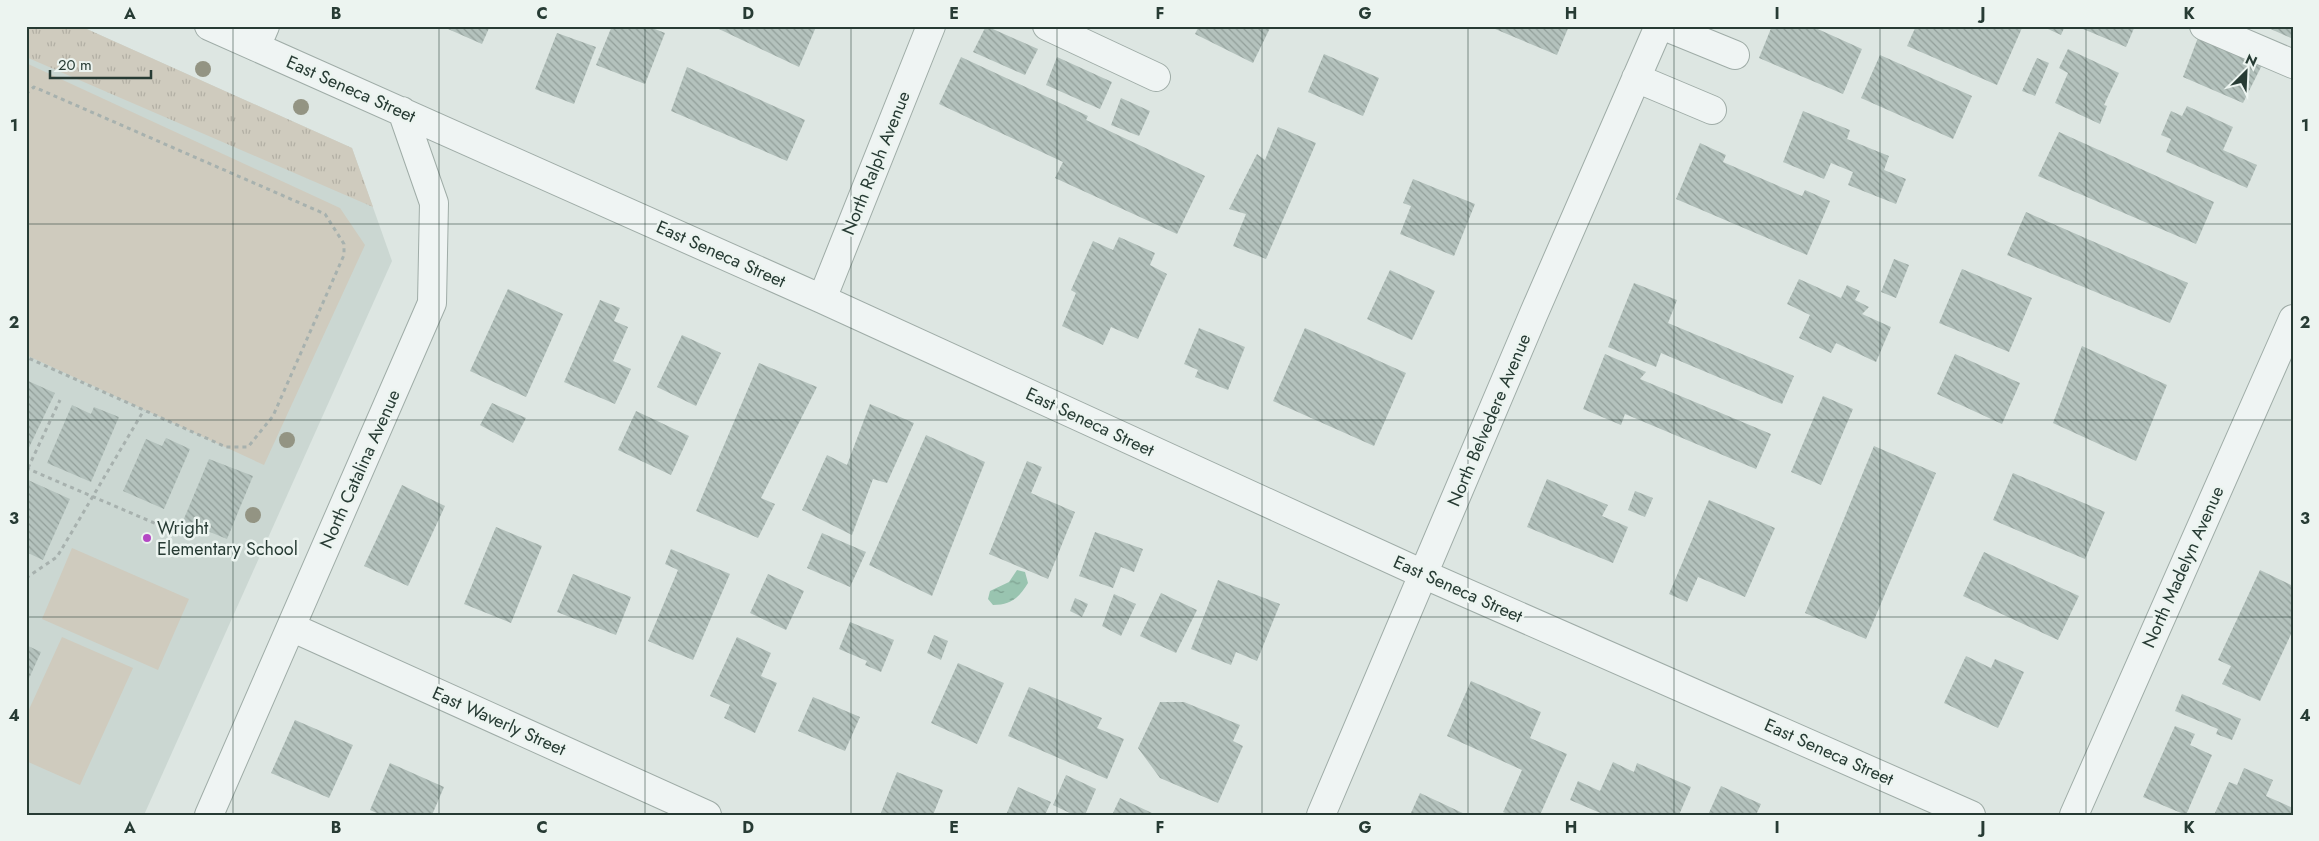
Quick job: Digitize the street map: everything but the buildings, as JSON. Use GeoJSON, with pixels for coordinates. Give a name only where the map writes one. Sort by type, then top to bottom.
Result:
{"type":"FeatureCollection","features":[{"type":"Feature","properties":{"kind":"street","name":"East Seneca Street"},"geometry":{"type":"LineString","coordinates":[[209,26],[261,37],[402,111],[1423,574],[1971,815]]}},
{"type":"Feature","properties":{"kind":"street","name":"North Ralph Avenue"},"geometry":{"type":"LineString","coordinates":[[822,300],[931,26]]}},
{"type":"Feature","properties":{"kind":"street"},"geometry":{"type":"LineString","coordinates":[[1047,26],[1156,77]]}},
{"type":"Feature","properties":{"kind":"street","name":"North Belvedere Avenue"},"geometry":{"type":"LineString","coordinates":[[1321,815],[1659,26]]}},
{"type":"Feature","properties":{"kind":"street"},"geometry":{"type":"LineString","coordinates":[[1664,26],[1735,55]]}},
{"type":"Feature","properties":{"kind":"street"},"geometry":{"type":"LineString","coordinates":[[2204,26],[2293,64]]}},
{"type":"Feature","properties":{"kind":"street"},"geometry":{"type":"LineString","coordinates":[[1636,78],[1712,110]]}},
{"type":"Feature","properties":{"kind":"street","name":"North Catalina Avenue"},"geometry":{"type":"LineString","coordinates":[[209,815],[432,303],[434,203],[402,111]]}},
{"type":"Feature","properties":{"kind":"street","name":"North Madelyn Avenue"},"geometry":{"type":"LineString","coordinates":[[2074,815],[2293,319]]}},
{"type":"Feature","properties":{"kind":"street","name":"East Waverly Street"},"geometry":{"type":"LineString","coordinates":[[291,627],[707,815]]}},
{"type":"Feature","properties":{"kind":"path"},"geometry":{"type":"LineString","coordinates":[[26,94],[34,87],[325,214],[344,244],[344,255],[273,416],[248,447],[226,447],[26,357]]}},
{"type":"Feature","properties":{"kind":"path"},"geometry":{"type":"LineString","coordinates":[[60,400],[27,468],[194,540]]}},
{"type":"Feature","properties":{"kind":"path"},"geometry":{"type":"LineString","coordinates":[[26,578],[57,556],[144,410]]}},
{"type":"Feature","properties":{"kind":"shaded area","name":"Wright Elementary School"},"geometry":{"type":"Polygon","coordinates":[[[26,26],[80,26],[352,148],[392,261],[144,815],[26,815],[26,26]]]}},
{"type":"Feature","properties":{"kind":"green space"},"geometry":{"type":"Polygon","coordinates":[[[26,26],[80,26],[352,148],[373,207],[26,57],[26,26]]]}},
{"type":"Feature","properties":{"kind":"green space"},"geometry":{"type":"Polygon","coordinates":[[[26,63],[340,208],[365,245],[264,465],[26,355],[26,63]]]}},
{"type":"Feature","properties":{"kind":"green space"},"geometry":{"type":"Polygon","coordinates":[[[72,548],[189,599],[158,670],[42,619],[72,548]]]}},
{"type":"Feature","properties":{"kind":"green space"},"geometry":{"type":"Polygon","coordinates":[[[62,637],[133,668],[80,785],[26,761],[26,716],[62,637]]]}},
{"type":"Feature","properties":{"kind":"water"},"geometry":{"type":"Polygon","coordinates":[[[1017,570],[1025,572],[1028,583],[1025,588],[1014,600],[1005,604],[993,605],[988,599],[990,591],[1009,582],[1017,570]]]}},
{"type":"Feature","properties":{"kind":"place","name":"Wright Elementary School"},"geometry":{"type":"Point","coordinates":[147,538]}}]}
